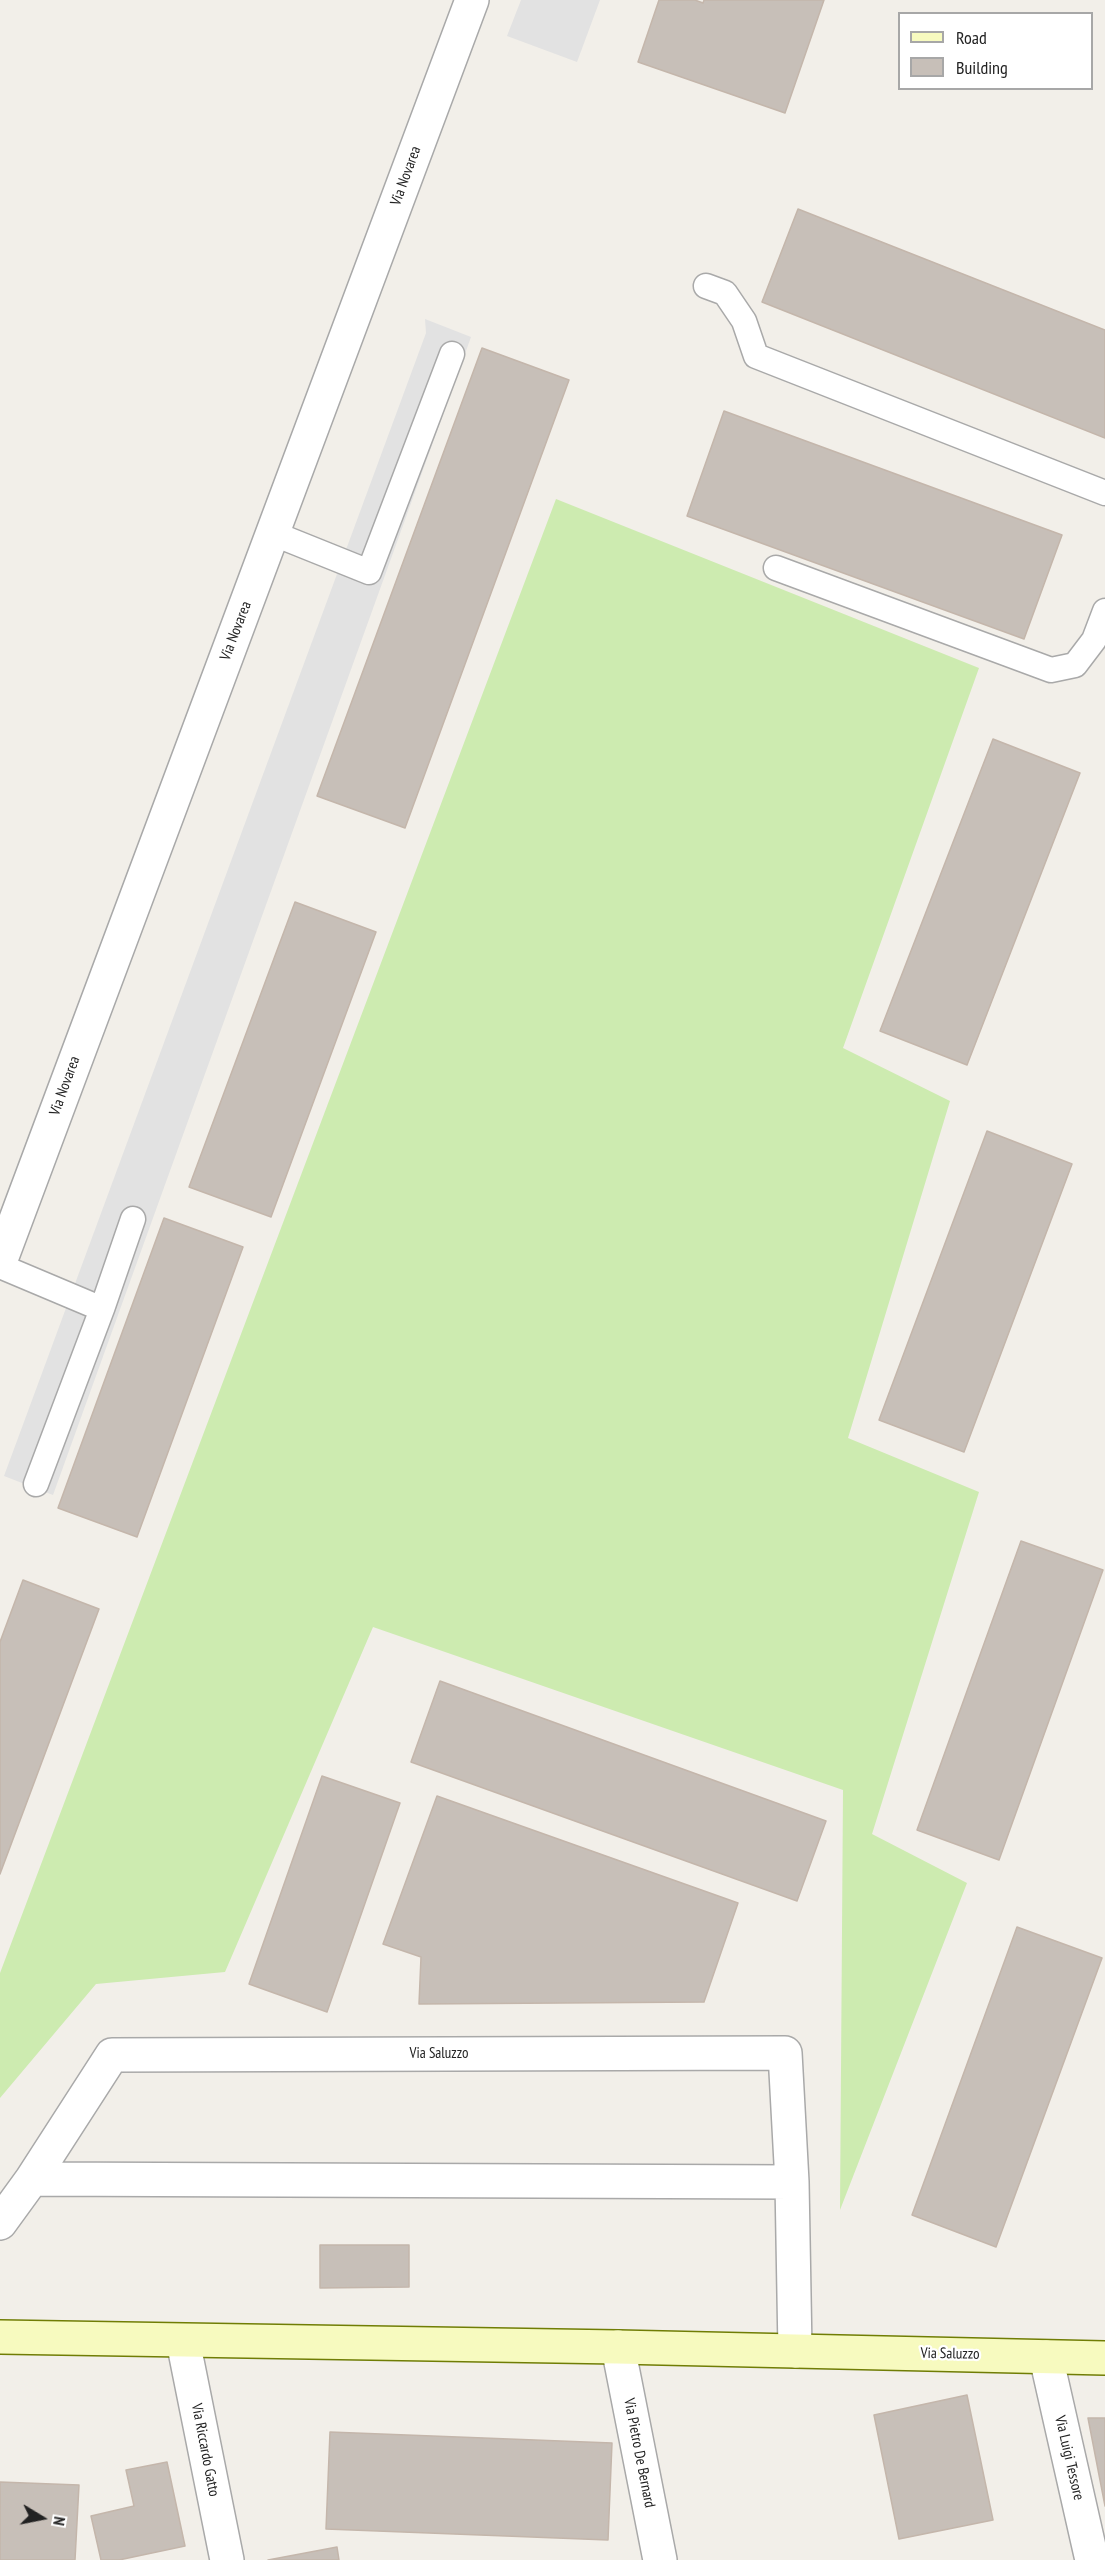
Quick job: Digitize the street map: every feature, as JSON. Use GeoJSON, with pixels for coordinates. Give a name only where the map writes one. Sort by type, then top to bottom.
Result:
{"type":"FeatureCollection","features":[{"type":"Feature","properties":{"kind":"main road","name":"Via Saluzzo"},"geometry":{"type":"LineString","coordinates":[[0,2337],[1105,2358]]}},
{"type":"Feature","properties":{"kind":"street","name":"Via Novarea"},"geometry":{"type":"LineString","coordinates":[[0,1264],[472,0]]}},
{"type":"Feature","properties":{"kind":"street","name":"Via Saluzzo"},"geometry":{"type":"LineString","coordinates":[[0,2223],[32,2179],[112,2055],[785,2053],[792,2182],[795,2351]]}},
{"type":"Feature","properties":{"kind":"street"},"geometry":{"type":"LineString","coordinates":[[32,2179],[792,2182]]}},
{"type":"Feature","properties":{"kind":"street","name":"Via Riccardo Gatto"},"geometry":{"type":"LineString","coordinates":[[183,2341],[227,2560]]}},
{"type":"Feature","properties":{"kind":"street","name":"Via Pietro De Bernard"},"geometry":{"type":"LineString","coordinates":[[618,2347],[660,2560]]}},
{"type":"Feature","properties":{"kind":"street","name":"Via Luigi Tessore"},"geometry":{"type":"LineString","coordinates":[[1046,2357],[1092,2560]]}},
{"type":"Feature","properties":{"kind":"lane"},"geometry":{"type":"LineString","coordinates":[[706,286],[725,293],[744,321],[756,356],[1105,493]]}},
{"type":"Feature","properties":{"kind":"lane"},"geometry":{"type":"LineString","coordinates":[[272,533],[369,572],[452,354]]}},
{"type":"Feature","properties":{"kind":"lane"},"geometry":{"type":"LineString","coordinates":[[776,568],[1051,670],[1075,665],[1094,640],[1105,611]]}},
{"type":"Feature","properties":{"kind":"lane"},"geometry":{"type":"LineString","coordinates":[[36,1484],[102,1309],[133,1219]]}},
{"type":"Feature","properties":{"kind":"lane"},"geometry":{"type":"LineString","coordinates":[[0,1264],[102,1309]]}},
{"type":"Feature","properties":{"kind":"green space"},"geometry":{"type":"Polygon","coordinates":[[[556,499],[979,668],[843,1048],[950,1101],[848,1438],[979,1492],[872,1834],[967,1883],[840,2210],[843,1790],[373,1627],[225,1972],[96,1984],[0,2098],[0,1973],[556,499]]]}},
{"type":"Feature","properties":{"kind":"shaded area"},"geometry":{"type":"Polygon","coordinates":[[[521,0],[600,0],[577,62],[507,36],[521,0]]]}},
{"type":"Feature","properties":{"kind":"shaded area"},"geometry":{"type":"Polygon","coordinates":[[[425,319],[471,337],[53,1495],[4,1476],[426,333],[425,319]]]}},
{"type":"Feature","properties":{"kind":"building"},"geometry":{"type":"Polygon","coordinates":[[[659,0],[695,0],[703,3],[704,0],[824,0],[785,113],[638,62],[659,0]]]}},
{"type":"Feature","properties":{"kind":"building"},"geometry":{"type":"Polygon","coordinates":[[[798,209],[1105,330],[1105,438],[762,302],[798,209]]]}},
{"type":"Feature","properties":{"kind":"building"},"geometry":{"type":"Polygon","coordinates":[[[482,348],[569,380],[405,828],[317,796],[482,348]]]}},
{"type":"Feature","properties":{"kind":"building"},"geometry":{"type":"Polygon","coordinates":[[[724,411],[1062,535],[1024,639],[687,516],[724,411]]]}},
{"type":"Feature","properties":{"kind":"building"},"geometry":{"type":"Polygon","coordinates":[[[993,739],[1080,773],[967,1065],[880,1031],[993,739]]]}},
{"type":"Feature","properties":{"kind":"building"},"geometry":{"type":"Polygon","coordinates":[[[295,902],[376,932],[271,1217],[189,1187],[295,902]]]}},
{"type":"Feature","properties":{"kind":"building"},"geometry":{"type":"Polygon","coordinates":[[[987,1131],[1072,1164],[964,1452],[879,1420],[987,1131]]]}},
{"type":"Feature","properties":{"kind":"building"},"geometry":{"type":"Polygon","coordinates":[[[164,1218],[243,1247],[137,1537],[58,1508],[164,1218]]]}},
{"type":"Feature","properties":{"kind":"building"},"geometry":{"type":"Polygon","coordinates":[[[1021,1541],[1103,1570],[999,1860],[917,1830],[1021,1541]]]}},
{"type":"Feature","properties":{"kind":"building"},"geometry":{"type":"Polygon","coordinates":[[[23,1580],[99,1609],[0,1874],[0,1642],[23,1580]]]}},
{"type":"Feature","properties":{"kind":"building"},"geometry":{"type":"Polygon","coordinates":[[[440,1681],[826,1821],[797,1901],[411,1762],[440,1681]]]}},
{"type":"Feature","properties":{"kind":"building"},"geometry":{"type":"Polygon","coordinates":[[[322,1776],[400,1803],[327,2012],[249,1984],[322,1776]]]}},
{"type":"Feature","properties":{"kind":"building"},"geometry":{"type":"Polygon","coordinates":[[[437,1796],[738,1903],[704,2002],[419,2004],[421,1957],[383,1944],[437,1796]]]}},
{"type":"Feature","properties":{"kind":"building"},"geometry":{"type":"Polygon","coordinates":[[[1017,1927],[1102,1958],[996,2247],[912,2215],[1017,1927]]]}},
{"type":"Feature","properties":{"kind":"building"},"geometry":{"type":"Polygon","coordinates":[[[320,2245],[409,2245],[409,2287],[320,2288],[320,2245]]]}},
{"type":"Feature","properties":{"kind":"building"},"geometry":{"type":"Polygon","coordinates":[[[967,2395],[993,2520],[899,2539],[874,2415],[967,2395]]]}},
{"type":"Feature","properties":{"kind":"building"},"geometry":{"type":"Polygon","coordinates":[[[1088,2418],[1105,2418],[1105,2506],[1088,2418]]]}},
{"type":"Feature","properties":{"kind":"building"},"geometry":{"type":"Polygon","coordinates":[[[330,2432],[612,2443],[608,2540],[326,2529],[330,2432]]]}},
{"type":"Feature","properties":{"kind":"building"},"geometry":{"type":"Polygon","coordinates":[[[167,2462],[185,2546],[119,2560],[101,2560],[91,2516],[134,2506],[126,2470],[167,2462]]]}},
{"type":"Feature","properties":{"kind":"building"},"geometry":{"type":"Polygon","coordinates":[[[0,2482],[79,2485],[75,2560],[0,2560],[0,2482]]]}},
{"type":"Feature","properties":{"kind":"building"},"geometry":{"type":"Polygon","coordinates":[[[337,2547],[339,2560],[268,2560],[337,2547]]]}}]}
